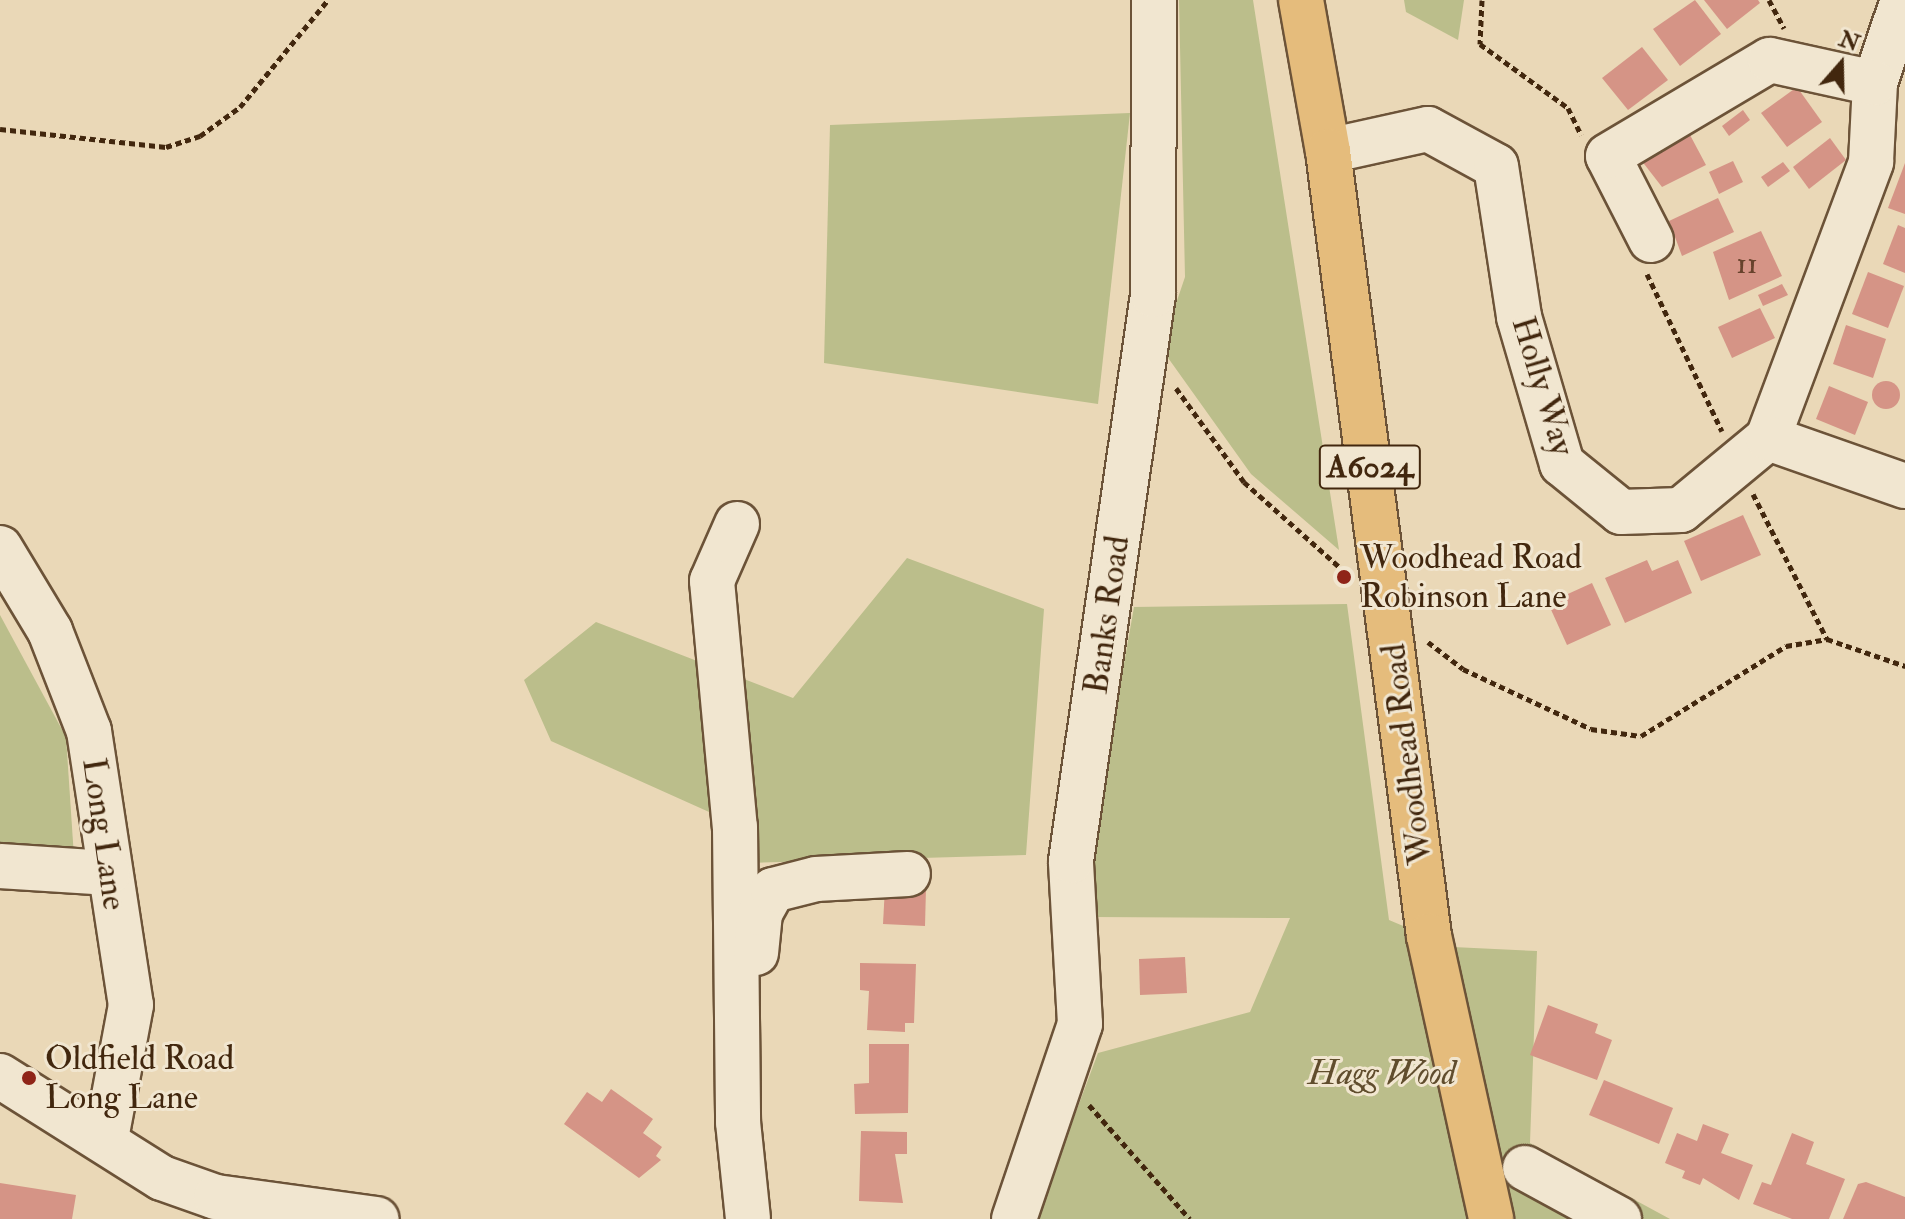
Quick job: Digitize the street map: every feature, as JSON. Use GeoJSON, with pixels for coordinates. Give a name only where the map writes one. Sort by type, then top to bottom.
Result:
{"type":"FeatureCollection","features":[{"type":"Feature","properties":{"kind":"main road","name":"Woodhead Road"},"geometry":{"type":"LineString","coordinates":[[1301,0],[1328,151],[1429,936],[1491,1219]]}},
{"type":"Feature","properties":{"kind":"street","name":"Banks Road"},"geometry":{"type":"LineString","coordinates":[[1014,1219],[1080,1024],[1071,861],[1153,295],[1154,0]]}},
{"type":"Feature","properties":{"kind":"street"},"geometry":{"type":"LineString","coordinates":[[1903,0],[1875,83],[1871,162],[1754,452],[1905,486]]}},
{"type":"Feature","properties":{"kind":"street"},"geometry":{"type":"LineString","coordinates":[[1647,253],[1608,156],[1770,60],[1875,83]]}},
{"type":"Feature","properties":{"kind":"street","name":"Holly Way"},"geometry":{"type":"LineString","coordinates":[[1328,151],[1428,129],[1496,166],[1519,317],[1562,464],[1621,512],[1681,510],[1754,452]]}},
{"type":"Feature","properties":{"kind":"street"},"geometry":{"type":"LineString","coordinates":[[737,524],[712,581],[735,827],[738,1122],[748,1218]]}},
{"type":"Feature","properties":{"kind":"street","name":"Long Lane"},"geometry":{"type":"LineString","coordinates":[[0,548],[50,631],[89,731],[108,873],[131,1005],[106,1138]]}},
{"type":"Feature","properties":{"kind":"street"},"geometry":{"type":"LineString","coordinates":[[0,866],[108,873]]}},
{"type":"Feature","properties":{"kind":"street"},"geometry":{"type":"LineString","coordinates":[[748,1218],[757,1155],[756,973],[760,913],[773,890],[816,879],[908,874]]}},
{"type":"Feature","properties":{"kind":"street"},"geometry":{"type":"LineString","coordinates":[[0,1076],[106,1138],[162,1178],[216,1197],[377,1219]]}},
{"type":"Feature","properties":{"kind":"street"},"geometry":{"type":"LineString","coordinates":[[1525,1168],[1619,1219]]}},
{"type":"Feature","properties":{"kind":"path"},"geometry":{"type":"LineString","coordinates":[[0,129],[166,147],[200,136],[240,107],[328,0]]}},
{"type":"Feature","properties":{"kind":"path"},"geometry":{"type":"LineString","coordinates":[[1482,0],[1480,44],[1568,108],[1583,138]]}},
{"type":"Feature","properties":{"kind":"path"},"geometry":{"type":"LineString","coordinates":[[1647,253],[1754,452],[1827,639]]}},
{"type":"Feature","properties":{"kind":"path"},"geometry":{"type":"LineString","coordinates":[[1143,370],[1174,387],[1244,482],[1390,619],[1463,669],[1591,729],[1641,736],[1786,646],[1827,639],[1905,666]]}},
{"type":"Feature","properties":{"kind":"path"},"geometry":{"type":"LineString","coordinates":[[1057,1094],[1072,1107],[1094,1104],[1190,1219]]}},
{"type":"Feature","properties":{"kind":"green space"},"geometry":{"type":"Polygon","coordinates":[[[1179,0],[1253,0],[1339,550],[1251,474],[1161,348],[1185,277],[1179,0]]]}},
{"type":"Feature","properties":{"kind":"green space"},"geometry":{"type":"Polygon","coordinates":[[[1404,0],[1464,0],[1458,40],[1406,12],[1404,0]]]}},
{"type":"Feature","properties":{"kind":"green space"},"geometry":{"type":"Polygon","coordinates":[[[1130,113],[1098,404],[824,363],[830,125],[1130,113]]]}},
{"type":"Feature","properties":{"kind":"green space"},"geometry":{"type":"Polygon","coordinates":[[[907,558],[1044,609],[1026,855],[748,863],[718,816],[551,741],[524,680],[596,622],[793,698],[907,558]]]}},
{"type":"Feature","properties":{"kind":"green space","name":"Hagg Wood"},"geometry":{"type":"Polygon","coordinates":[[[1347,604],[1389,920],[1453,947],[1537,951],[1530,1143],[1670,1219],[1036,1219],[1098,1053],[1250,1012],[1290,918],[1093,917],[1090,856],[1134,607],[1347,604]]]}},
{"type":"Feature","properties":{"kind":"green space"},"geometry":{"type":"Polygon","coordinates":[[[0,615],[66,737],[74,857],[0,845],[0,615]]]}},
{"type":"Feature","properties":{"kind":"building"},"geometry":{"type":"Polygon","coordinates":[[[1695,0],[1721,34],[1680,66],[1653,29],[1695,0]]]}},
{"type":"Feature","properties":{"kind":"building"},"geometry":{"type":"Polygon","coordinates":[[[1704,0],[1758,0],[1760,3],[1727,29],[1704,0]]]}},
{"type":"Feature","properties":{"kind":"building"},"geometry":{"type":"Polygon","coordinates":[[[1642,47],[1668,80],[1628,110],[1602,78],[1642,47]]]}},
{"type":"Feature","properties":{"kind":"building"},"geometry":{"type":"Polygon","coordinates":[[[1797,87],[1822,122],[1787,147],[1761,113],[1797,87]]]}},
{"type":"Feature","properties":{"kind":"building"},"geometry":{"type":"Polygon","coordinates":[[[1743,110],[1750,120],[1729,136],[1722,126],[1743,110]]]}},
{"type":"Feature","properties":{"kind":"building"},"geometry":{"type":"Polygon","coordinates":[[[1690,135],[1706,165],[1662,187],[1641,160],[1690,135]]]}},
{"type":"Feature","properties":{"kind":"building"},"geometry":{"type":"Polygon","coordinates":[[[1830,138],[1846,160],[1809,189],[1793,167],[1830,138]]]}},
{"type":"Feature","properties":{"kind":"building"},"geometry":{"type":"Polygon","coordinates":[[[1733,161],[1743,182],[1719,194],[1709,172],[1733,161]]]}},
{"type":"Feature","properties":{"kind":"building"},"geometry":{"type":"Polygon","coordinates":[[[1783,162],[1790,171],[1768,187],[1761,177],[1783,162]]]}},
{"type":"Feature","properties":{"kind":"building"},"geometry":{"type":"Polygon","coordinates":[[[1905,163],[1905,214],[1888,208],[1905,163]]]}},
{"type":"Feature","properties":{"kind":"building"},"geometry":{"type":"Polygon","coordinates":[[[1718,198],[1734,232],[1682,256],[1669,221],[1718,198]]]}},
{"type":"Feature","properties":{"kind":"building"},"geometry":{"type":"Polygon","coordinates":[[[1898,225],[1905,228],[1905,273],[1883,264],[1898,225]]]}},
{"type":"Feature","properties":{"kind":"building"},"geometry":{"type":"Polygon","coordinates":[[[1761,231],[1782,276],[1729,300],[1713,252],[1761,231]]]}},
{"type":"Feature","properties":{"kind":"building"},"geometry":{"type":"Polygon","coordinates":[[[1868,272],[1904,286],[1888,328],[1852,314],[1868,272]]]}},
{"type":"Feature","properties":{"kind":"building"},"geometry":{"type":"Polygon","coordinates":[[[1782,284],[1788,295],[1763,306],[1758,295],[1782,284]]]}},
{"type":"Feature","properties":{"kind":"building"},"geometry":{"type":"Polygon","coordinates":[[[1760,308],[1775,338],[1732,358],[1718,327],[1760,308]]]}},
{"type":"Feature","properties":{"kind":"building"},"geometry":{"type":"Polygon","coordinates":[[[1846,325],[1886,339],[1873,378],[1833,364],[1846,325]]]}},
{"type":"Feature","properties":{"kind":"building"},"geometry":{"type":"Polygon","coordinates":[[[1886,381],[1896,385],[1900,395],[1896,405],[1886,409],[1876,405],[1872,395],[1876,385],[1886,381]]]}},
{"type":"Feature","properties":{"kind":"building"},"geometry":{"type":"Polygon","coordinates":[[[1829,386],[1868,402],[1855,435],[1816,419],[1829,386]]]}},
{"type":"Feature","properties":{"kind":"building"},"geometry":{"type":"Polygon","coordinates":[[[1743,515],[1761,555],[1701,581],[1684,541],[1743,515]]]}},
{"type":"Feature","properties":{"kind":"building"},"geometry":{"type":"Polygon","coordinates":[[[1647,560],[1652,571],[1678,560],[1692,593],[1625,623],[1605,578],[1647,560]]]}},
{"type":"Feature","properties":{"kind":"building"},"geometry":{"type":"Polygon","coordinates":[[[1592,583],[1611,625],[1567,645],[1548,603],[1592,583]]]}},
{"type":"Feature","properties":{"kind":"building"},"geometry":{"type":"Polygon","coordinates":[[[885,887],[926,888],[925,926],[883,924],[885,887]]]}},
{"type":"Feature","properties":{"kind":"building"},"geometry":{"type":"Polygon","coordinates":[[[1185,957],[1187,993],[1140,995],[1139,959],[1185,957]]]}},
{"type":"Feature","properties":{"kind":"building"},"geometry":{"type":"Polygon","coordinates":[[[860,963],[916,964],[914,1023],[905,1023],[905,1032],[867,1030],[869,991],[860,990],[860,963]]]}},
{"type":"Feature","properties":{"kind":"building"},"geometry":{"type":"Polygon","coordinates":[[[1548,1005],[1598,1024],[1595,1033],[1612,1040],[1597,1080],[1530,1055],[1548,1005]]]}},
{"type":"Feature","properties":{"kind":"building"},"geometry":{"type":"Polygon","coordinates":[[[869,1044],[909,1044],[908,1113],[855,1114],[854,1084],[869,1083],[869,1044]]]}},
{"type":"Feature","properties":{"kind":"building"},"geometry":{"type":"Polygon","coordinates":[[[1604,1080],[1673,1108],[1659,1144],[1589,1115],[1604,1080]]]}},
{"type":"Feature","properties":{"kind":"building"},"geometry":{"type":"Polygon","coordinates":[[[611,1089],[653,1119],[643,1133],[662,1147],[656,1156],[661,1160],[639,1178],[564,1124],[587,1092],[602,1102],[611,1089]]]}},
{"type":"Feature","properties":{"kind":"building"},"geometry":{"type":"Polygon","coordinates":[[[1703,1124],[1729,1134],[1721,1153],[1753,1165],[1739,1200],[1703,1178],[1700,1185],[1682,1178],[1685,1171],[1665,1163],[1677,1133],[1697,1141],[1703,1124]]]}},
{"type":"Feature","properties":{"kind":"building"},"geometry":{"type":"Polygon","coordinates":[[[861,1131],[907,1132],[907,1154],[895,1154],[903,1203],[859,1201],[861,1131]]]}},
{"type":"Feature","properties":{"kind":"building"},"geometry":{"type":"Polygon","coordinates":[[[1792,1133],[1814,1142],[1806,1164],[1845,1179],[1829,1219],[1792,1219],[1753,1204],[1762,1182],[1771,1185],[1792,1133]]]}},
{"type":"Feature","properties":{"kind":"building"},"geometry":{"type":"Polygon","coordinates":[[[1866,1182],[1905,1197],[1905,1219],[1843,1219],[1858,1184],[1866,1182]]]}},
{"type":"Feature","properties":{"kind":"building"},"geometry":{"type":"Polygon","coordinates":[[[0,1183],[76,1195],[72,1219],[0,1219],[0,1183]]]}},
{"type":"Feature","properties":{"kind":"place","name":"Woodhead Road Robinson Lane"},"geometry":{"type":"Point","coordinates":[1344,577]}},
{"type":"Feature","properties":{"kind":"place","name":"Oldfield Road Long Lane"},"geometry":{"type":"Point","coordinates":[29,1078]}}]}
